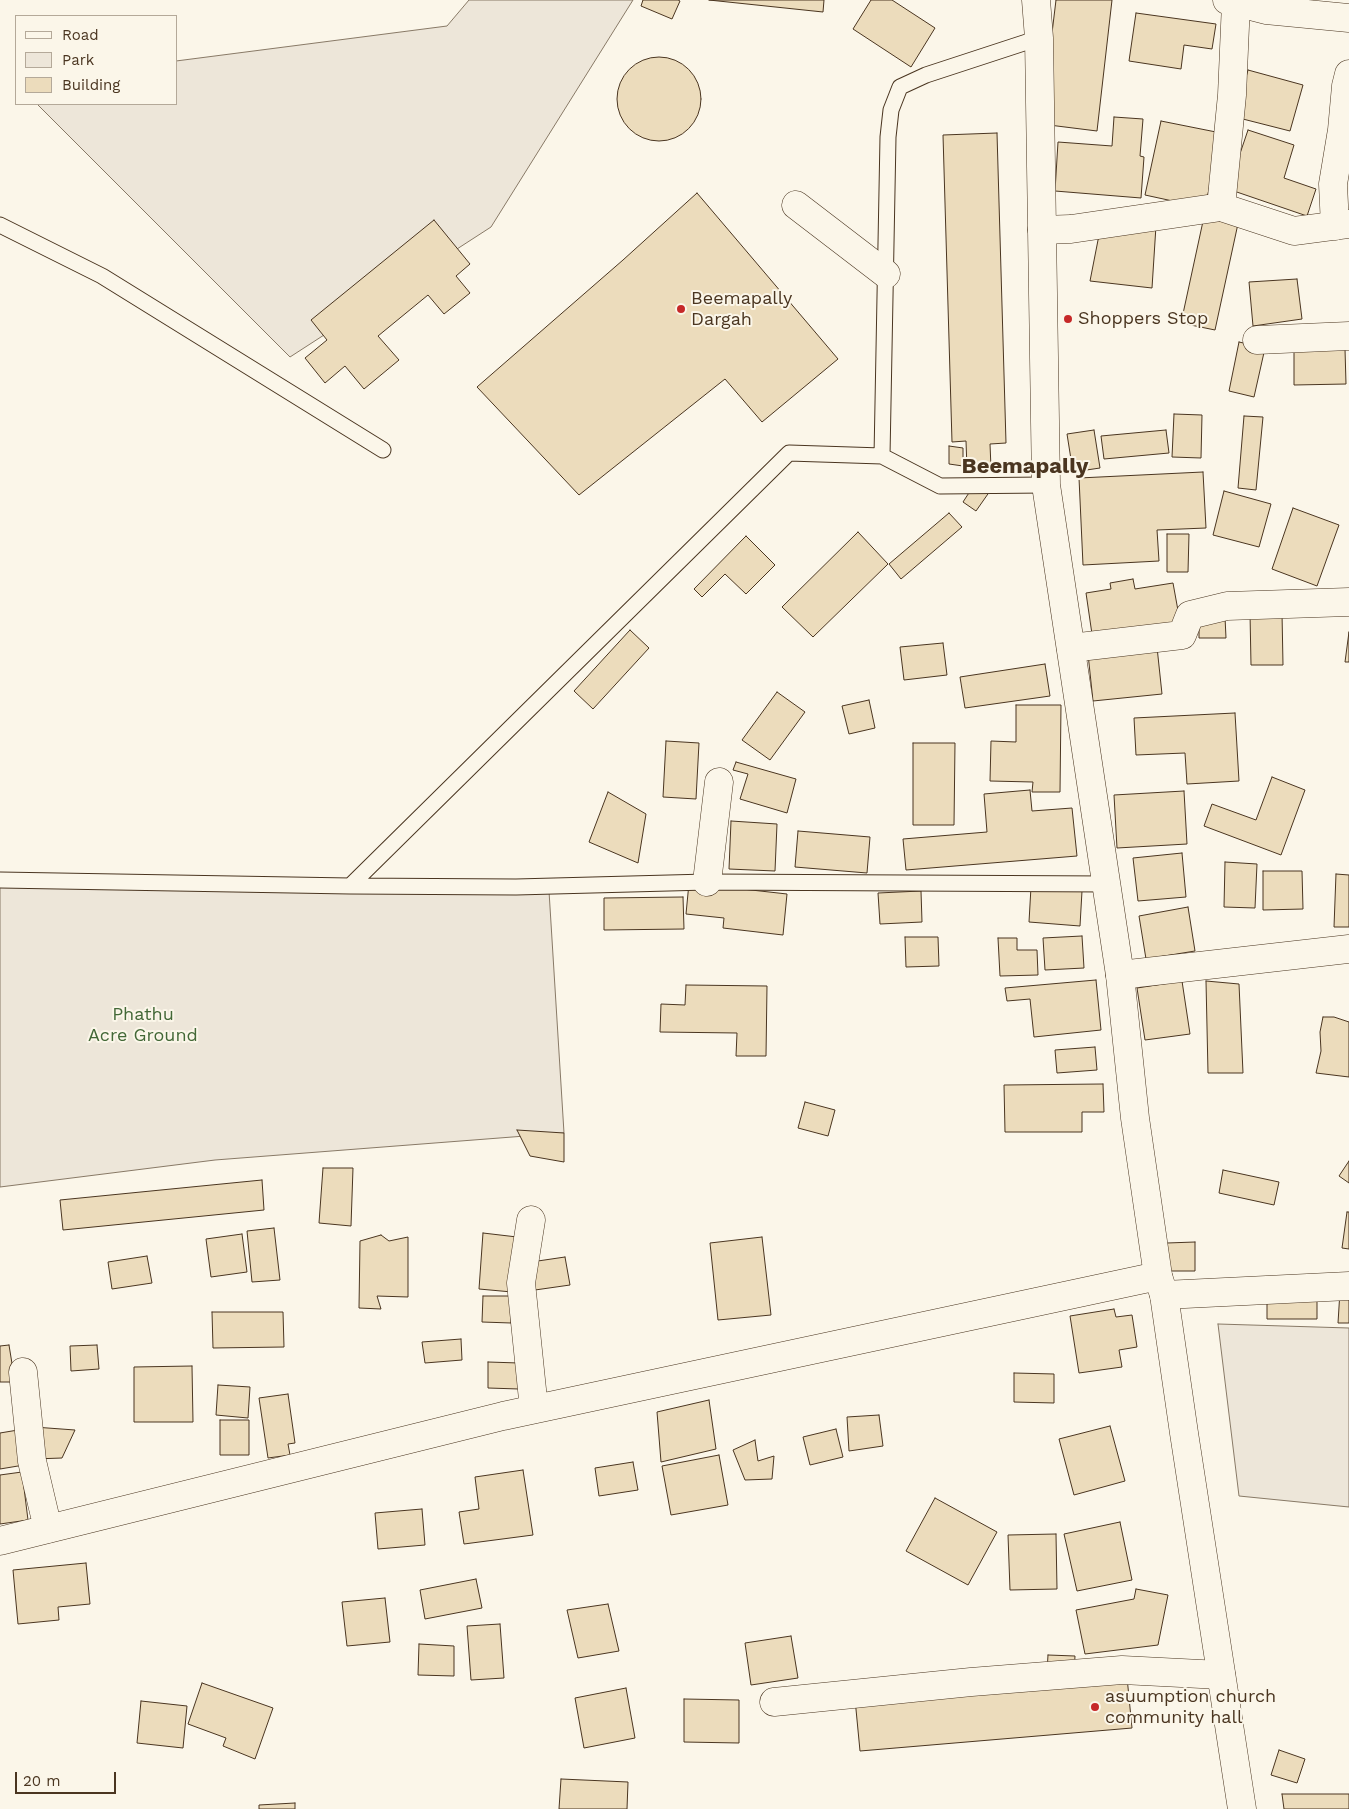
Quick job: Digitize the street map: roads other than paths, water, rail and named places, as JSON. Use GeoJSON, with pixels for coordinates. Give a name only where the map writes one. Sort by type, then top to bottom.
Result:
{"type":"FeatureCollection","features":[{"type":"Feature","properties":{"kind":"street"},"geometry":{"type":"LineString","coordinates":[[1036,0],[1039,38],[1046,485],[1120,975],[1135,1118],[1242,1809]]}},
{"type":"Feature","properties":{"kind":"street"},"geometry":{"type":"LineString","coordinates":[[1221,207],[1232,95],[1232,1],[1266,10],[1349,18]]}},
{"type":"Feature","properties":{"kind":"street"},"geometry":{"type":"LineString","coordinates":[[1042,230],[1071,229],[1221,207],[1294,231],[1342,225],[1333,184],[1349,74]]}},
{"type":"Feature","properties":{"kind":"street"},"geometry":{"type":"LineString","coordinates":[[796,205],[886,274]]}},
{"type":"Feature","properties":{"kind":"street"},"geometry":{"type":"LineString","coordinates":[[1257,340],[1349,336]]}},
{"type":"Feature","properties":{"kind":"street"},"geometry":{"type":"LineString","coordinates":[[1071,648],[1182,635],[1190,615],[1227,606],[1349,602]]}},
{"type":"Feature","properties":{"kind":"street"},"geometry":{"type":"LineString","coordinates":[[707,882],[719,782]]}},
{"type":"Feature","properties":{"kind":"street"},"geometry":{"type":"LineString","coordinates":[[1120,975],[1349,949]]}},
{"type":"Feature","properties":{"kind":"street"},"geometry":{"type":"LineString","coordinates":[[531,1220],[521,1283],[534,1409]]}},
{"type":"Feature","properties":{"kind":"street"},"geometry":{"type":"LineString","coordinates":[[0,1541],[534,1409],[1161,1286],[1349,1286]]}},
{"type":"Feature","properties":{"kind":"street"},"geometry":{"type":"LineString","coordinates":[[22,1372],[32,1461],[48,1529]]}},
{"type":"Feature","properties":{"kind":"street"},"geometry":{"type":"LineString","coordinates":[[774,1702],[971,1682],[1122,1670],[1221,1675]]}},
{"type":"Feature","properties":{"kind":"lane"},"geometry":{"type":"LineString","coordinates":[[882,456],[888,136],[891,110],[900,87],[926,75],[1039,38]]}},
{"type":"Feature","properties":{"kind":"lane"},"geometry":{"type":"LineString","coordinates":[[0,225],[102,276],[383,450]]}},
{"type":"Feature","properties":{"kind":"lane"},"geometry":{"type":"LineString","coordinates":[[350,886],[789,453],[882,456],[940,486],[1046,485]]}},
{"type":"Feature","properties":{"kind":"lane"},"geometry":{"type":"LineString","coordinates":[[0,880],[516,887],[707,882],[1107,884]]}},
{"type":"Feature","properties":{"kind":"place","name":"Beemapally Dargah"},"geometry":{"type":"Point","coordinates":[681,309]}},
{"type":"Feature","properties":{"kind":"place","name":"Shoppers Stop"},"geometry":{"type":"Point","coordinates":[1068,319]}},
{"type":"Feature","properties":{"kind":"place","name":"asuumption church community hall"},"geometry":{"type":"Point","coordinates":[1095,1707]}},
{"type":"Feature","properties":{"kind":"district","name":"Beemapally"},"geometry":{"type":"Point","coordinates":[1025,467]}},
{"type":"Feature","properties":{"kind":"park label","name":"Phathu Acre Ground"},"geometry":{"type":"Point","coordinates":[143,1025]}}]}
